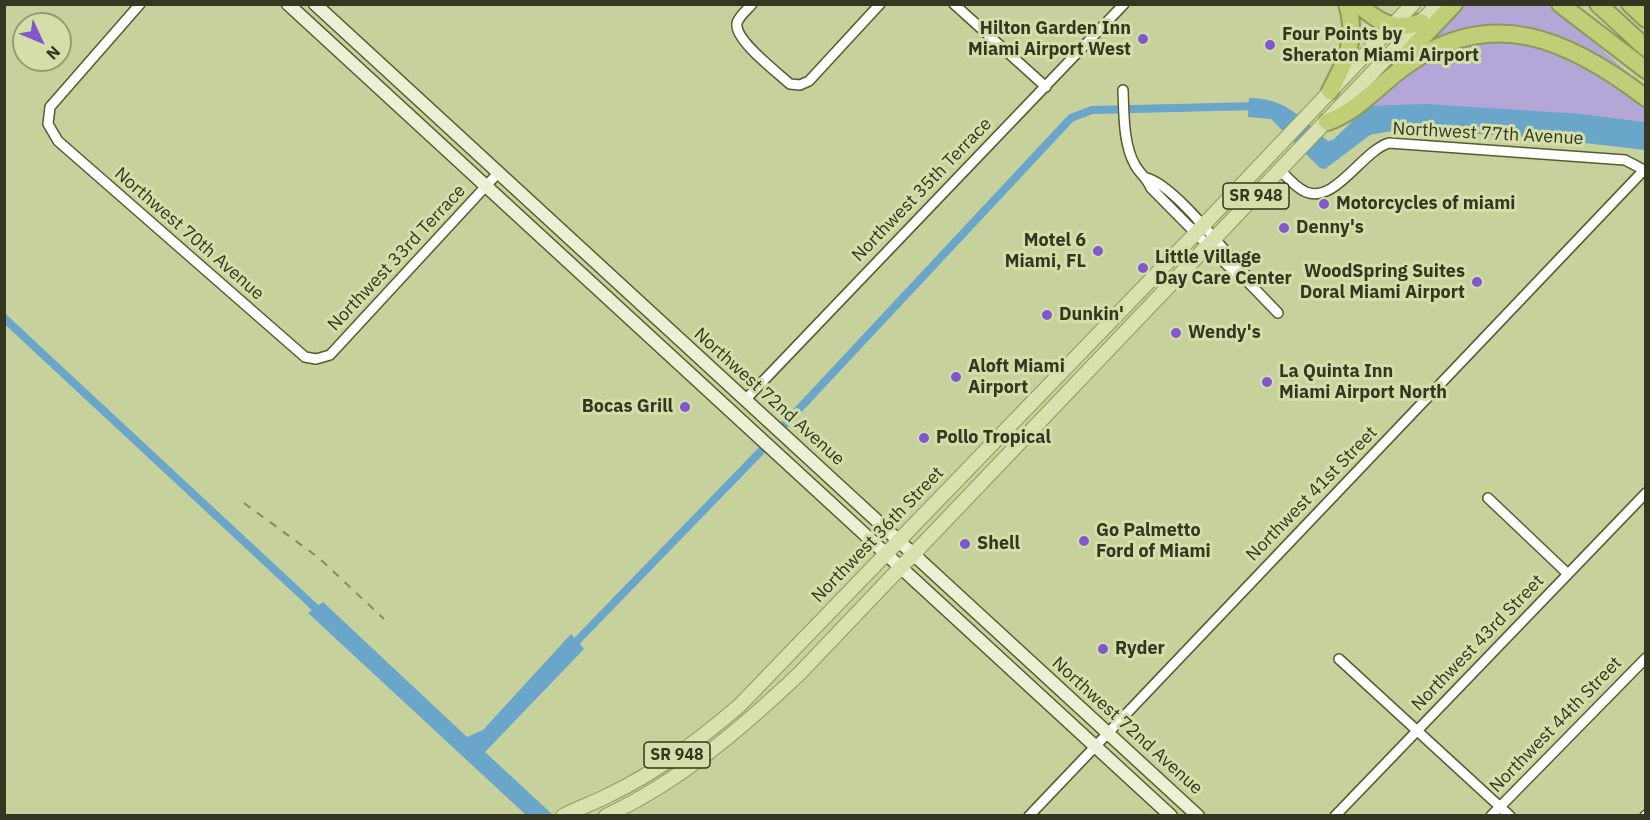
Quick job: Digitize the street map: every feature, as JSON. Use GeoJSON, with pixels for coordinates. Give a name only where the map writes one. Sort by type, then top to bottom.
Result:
{"type":"FeatureCollection","features":[{"type":"Feature","properties":{"kind":"highway"},"geometry":{"type":"LineString","coordinates":[[1330,91],[1346,61],[1352,40],[1353,24],[1347,4]]}},
{"type":"Feature","properties":{"kind":"highway"},"geometry":{"type":"LineString","coordinates":[[1358,4],[1378,21],[1392,26],[1405,27],[1421,22]]}},
{"type":"Feature","properties":{"kind":"highway"},"geometry":{"type":"LineString","coordinates":[[1327,122],[1343,117],[1379,84],[1454,4]]}},
{"type":"Feature","properties":{"kind":"highway"},"geometry":{"type":"LineString","coordinates":[[1560,4],[1646,68]]}},
{"type":"Feature","properties":{"kind":"highway"},"geometry":{"type":"LineString","coordinates":[[1578,4],[1646,68]]}},
{"type":"Feature","properties":{"kind":"highway"},"geometry":{"type":"LineString","coordinates":[[1598,4],[1646,48]]}},
{"type":"Feature","properties":{"kind":"highway"},"geometry":{"type":"LineString","coordinates":[[1613,4],[1646,34]]}},
{"type":"Feature","properties":{"kind":"highway"},"geometry":{"type":"LineString","coordinates":[[1630,4],[1646,19]]}},
{"type":"Feature","properties":{"kind":"highway"},"geometry":{"type":"LineString","coordinates":[[1379,84],[1412,61],[1442,45],[1472,37],[1514,34],[1550,41],[1579,53],[1646,98]]}},
{"type":"Feature","properties":{"kind":"main road","name":"Northwest 72nd Avenue"},"geometry":{"type":"LineString","coordinates":[[288,4],[1171,816]]}},
{"type":"Feature","properties":{"kind":"main road","name":"Northwest 72nd Avenue"},"geometry":{"type":"LineString","coordinates":[[315,4],[1107,732],[1190,813]]}},
{"type":"Feature","properties":{"kind":"main road","name":"Northwest 36th Street"},"geometry":{"type":"LineString","coordinates":[[563,816],[609,796],[648,773],[714,727],[764,682],[1413,4]]}},
{"type":"Feature","properties":{"kind":"main road"},"geometry":{"type":"LineString","coordinates":[[1327,122],[1438,4]]}},
{"type":"Feature","properties":{"kind":"main road","name":"SR 948"},"geometry":{"type":"LineString","coordinates":[[606,816],[700,760],[745,725],[800,673],[1327,122]]}},
{"type":"Feature","properties":{"kind":"main road"},"geometry":{"type":"LineString","coordinates":[[459,162],[458,153],[462,140]]}},
{"type":"Feature","properties":{"kind":"main road"},"geometry":{"type":"LineString","coordinates":[[603,294],[615,281]]}},
{"type":"Feature","properties":{"kind":"main road"},"geometry":{"type":"LineString","coordinates":[[1123,309],[1136,321]]}},
{"type":"Feature","properties":{"kind":"street","name":"Northwest 70th Avenue"},"geometry":{"type":"LineString","coordinates":[[140,4],[50,107],[48,124],[58,141],[305,357],[316,359]]}},
{"type":"Feature","properties":{"kind":"street"},"geometry":{"type":"LineString","coordinates":[[752,4],[738,20],[737,28],[741,39],[790,84],[800,85],[809,81],[880,4]]}},
{"type":"Feature","properties":{"kind":"street"},"geometry":{"type":"LineString","coordinates":[[954,4],[1046,87]]}},
{"type":"Feature","properties":{"kind":"street","name":"Northwest 35th Terrace"},"geometry":{"type":"LineString","coordinates":[[745,400],[1124,4]]}},
{"type":"Feature","properties":{"kind":"street"},"geometry":{"type":"LineString","coordinates":[[1123,94],[1126,134],[1135,165],[1147,178],[1151,188],[1199,230],[1242,280],[1247,281],[1278,313]]}},
{"type":"Feature","properties":{"kind":"street","name":"Northwest 77th Avenue"},"geometry":{"type":"LineString","coordinates":[[1280,170],[1306,192],[1320,194],[1332,189],[1378,146],[1389,143],[1625,160],[1645,170]]}},
{"type":"Feature","properties":{"kind":"street","name":"Northwest 41st Street"},"geometry":{"type":"LineString","coordinates":[[1029,816],[1645,170]]}},
{"type":"Feature","properties":{"kind":"street","name":"Northwest 33rd Terrace"},"geometry":{"type":"LineString","coordinates":[[316,359],[330,355],[498,172]]}},
{"type":"Feature","properties":{"kind":"street","name":"Northwest 43rd Street"},"geometry":{"type":"LineString","coordinates":[[1335,816],[1646,494]]}},
{"type":"Feature","properties":{"kind":"street"},"geometry":{"type":"LineString","coordinates":[[1488,498],[1568,574]]}},
{"type":"Feature","properties":{"kind":"street","name":"Northwest 44th Street"},"geometry":{"type":"LineString","coordinates":[[1491,816],[1646,658]]}},
{"type":"Feature","properties":{"kind":"street"},"geometry":{"type":"LineString","coordinates":[[1339,659],[1510,816]]}},
{"type":"Feature","properties":{"kind":"shaded area"},"geometry":{"type":"Polygon","coordinates":[[[1460,5],[1552,5],[1645,88],[1580,46],[1554,35],[1530,30],[1421,50],[1460,5]]]}},
{"type":"Feature","properties":{"kind":"shaded area"},"geometry":{"type":"Polygon","coordinates":[[[1485,41],[1531,43],[1572,55],[1645,104],[1645,122],[1582,114],[1368,106],[1408,74],[1435,57],[1450,50],[1485,41]]]}},
{"type":"Feature","properties":{"kind":"water"},"geometry":{"type":"Polygon","coordinates":[[[1249,98],[1273,101],[1283,106],[1301,117],[1328,141],[1333,140],[1368,106],[1425,104],[1582,114],[1645,122],[1645,150],[1542,138],[1402,129],[1370,135],[1325,169],[1320,168],[1271,119],[1248,117],[1249,98]]]}},
{"type":"Feature","properties":{"kind":"water"},"geometry":{"type":"Polygon","coordinates":[[[323,602],[467,737],[483,730],[571,634],[584,649],[485,752],[553,815],[526,815],[308,613],[323,602]]]}},
{"type":"Feature","properties":{"kind":"waterway"},"geometry":{"type":"LineString","coordinates":[[784,425],[1071,118],[1092,110],[1258,106]]}},
{"type":"Feature","properties":{"kind":"waterway"},"geometry":{"type":"LineString","coordinates":[[4,318],[321,613]]}},
{"type":"Feature","properties":{"kind":"waterway"},"geometry":{"type":"LineString","coordinates":[[571,647],[762,450]]}},
{"type":"Feature","properties":{"kind":"railway"},"geometry":{"type":"LineString","coordinates":[[244,503],[319,558],[384,619]]}},
{"type":"Feature","properties":{"kind":"place","name":"Hilton Garden Inn Miami Airport West"},"geometry":{"type":"Point","coordinates":[1143,39]}},
{"type":"Feature","properties":{"kind":"place","name":"Four Points by Sheraton Miami Airport"},"geometry":{"type":"Point","coordinates":[1270,45]}},
{"type":"Feature","properties":{"kind":"place","name":"Motorcycles of miami"},"geometry":{"type":"Point","coordinates":[1324,204]}},
{"type":"Feature","properties":{"kind":"place","name":"Denny's"},"geometry":{"type":"Point","coordinates":[1284,228]}},
{"type":"Feature","properties":{"kind":"place","name":"Motel 6 Miami, FL"},"geometry":{"type":"Point","coordinates":[1098,251]}},
{"type":"Feature","properties":{"kind":"place","name":"Little Village Day Care Center"},"geometry":{"type":"Point","coordinates":[1143,268]}},
{"type":"Feature","properties":{"kind":"place","name":"WoodSpring Suites Doral Miami Airport"},"geometry":{"type":"Point","coordinates":[1477,282]}},
{"type":"Feature","properties":{"kind":"place","name":"Dunkin'"},"geometry":{"type":"Point","coordinates":[1047,315]}},
{"type":"Feature","properties":{"kind":"place","name":"Wendy's"},"geometry":{"type":"Point","coordinates":[1176,333]}},
{"type":"Feature","properties":{"kind":"place","name":"Aloft Miami Airport"},"geometry":{"type":"Point","coordinates":[956,377]}},
{"type":"Feature","properties":{"kind":"place","name":"La Quinta Inn Miami Airport North"},"geometry":{"type":"Point","coordinates":[1267,382]}},
{"type":"Feature","properties":{"kind":"place","name":"Bocas Grill"},"geometry":{"type":"Point","coordinates":[685,407]}},
{"type":"Feature","properties":{"kind":"place","name":"Pollo Tropical"},"geometry":{"type":"Point","coordinates":[924,438]}},
{"type":"Feature","properties":{"kind":"place","name":"Go Palmetto Ford of Miami"},"geometry":{"type":"Point","coordinates":[1084,541]}},
{"type":"Feature","properties":{"kind":"place","name":"Shell"},"geometry":{"type":"Point","coordinates":[965,544]}},
{"type":"Feature","properties":{"kind":"place","name":"Ryder"},"geometry":{"type":"Point","coordinates":[1103,649]}}]}
